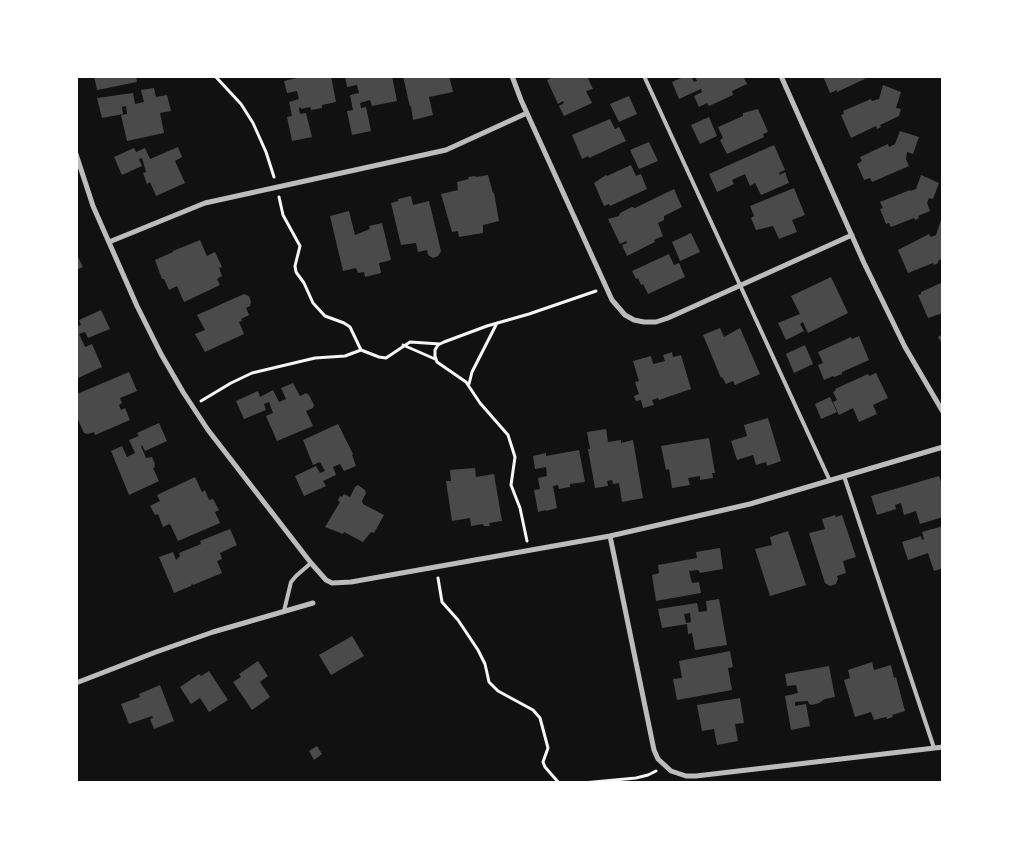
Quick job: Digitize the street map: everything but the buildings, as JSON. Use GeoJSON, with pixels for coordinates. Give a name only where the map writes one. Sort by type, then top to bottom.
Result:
{"type":"FeatureCollection","features":[{"type":"Feature","properties":{"kind":"street"},"geometry":{"type":"LineString","coordinates":[[512,76],[606,287],[617,307],[626,315],[644,322],[656,322],[668,318],[852,235]]}},
{"type":"Feature","properties":{"kind":"street"},"geometry":{"type":"LineString","coordinates":[[781,76],[852,235],[905,347],[943,412]]}},
{"type":"Feature","properties":{"kind":"street"},"geometry":{"type":"LineString","coordinates":[[109,242],[205,203],[446,150],[527,113]]}},
{"type":"Feature","properties":{"kind":"street"},"geometry":{"type":"LineString","coordinates":[[76,154],[93,206],[137,306],[161,354],[208,430],[326,580],[340,584],[610,536],[750,504],[943,447]]}},
{"type":"Feature","properties":{"kind":"street"},"geometry":{"type":"LineString","coordinates":[[610,536],[651,739],[654,750],[664,766],[678,774],[696,776],[943,748]]}},
{"type":"Feature","properties":{"kind":"street"},"geometry":{"type":"LineString","coordinates":[[76,683],[212,632],[313,603]]}},
{"type":"Feature","properties":{"kind":"lane"},"geometry":{"type":"LineString","coordinates":[[644,76],[830,480]]}},
{"type":"Feature","properties":{"kind":"lane"},"geometry":{"type":"LineString","coordinates":[[844,476],[934,748]]}},
{"type":"Feature","properties":{"kind":"lane"},"geometry":{"type":"LineString","coordinates":[[284,611],[291,582],[311,563]]}},
{"type":"Feature","properties":{"kind":"path"},"geometry":{"type":"LineString","coordinates":[[215,76],[241,104],[253,123],[268,160],[283,215],[300,246],[295,266],[296,272],[304,283],[316,309],[325,316],[344,323],[350,328],[361,350],[378,357],[386,358],[403,345],[413,342],[441,344]]}},
{"type":"Feature","properties":{"kind":"path"},"geometry":{"type":"LineString","coordinates":[[436,360],[435,350],[441,344],[497,323],[570,301],[606,287]]}},
{"type":"Feature","properties":{"kind":"path"},"geometry":{"type":"LineString","coordinates":[[469,385],[472,372],[497,323]]}},
{"type":"Feature","properties":{"kind":"path"},"geometry":{"type":"LineString","coordinates":[[403,345],[436,360],[439,364],[463,379],[480,403],[504,428],[512,443],[515,457],[510,480],[520,508],[528,550]]}},
{"type":"Feature","properties":{"kind":"path"},"geometry":{"type":"LineString","coordinates":[[193,406],[252,373],[315,358],[345,356],[361,350]]}},
{"type":"Feature","properties":{"kind":"path"},"geometry":{"type":"LineString","coordinates":[[437,567],[442,602],[458,620],[478,650],[485,664],[489,682],[504,695],[533,710],[540,718],[548,748],[543,762],[559,783]]}},
{"type":"Feature","properties":{"kind":"path"},"geometry":{"type":"LineString","coordinates":[[583,783],[636,778],[648,775],[664,766]]}}]}
